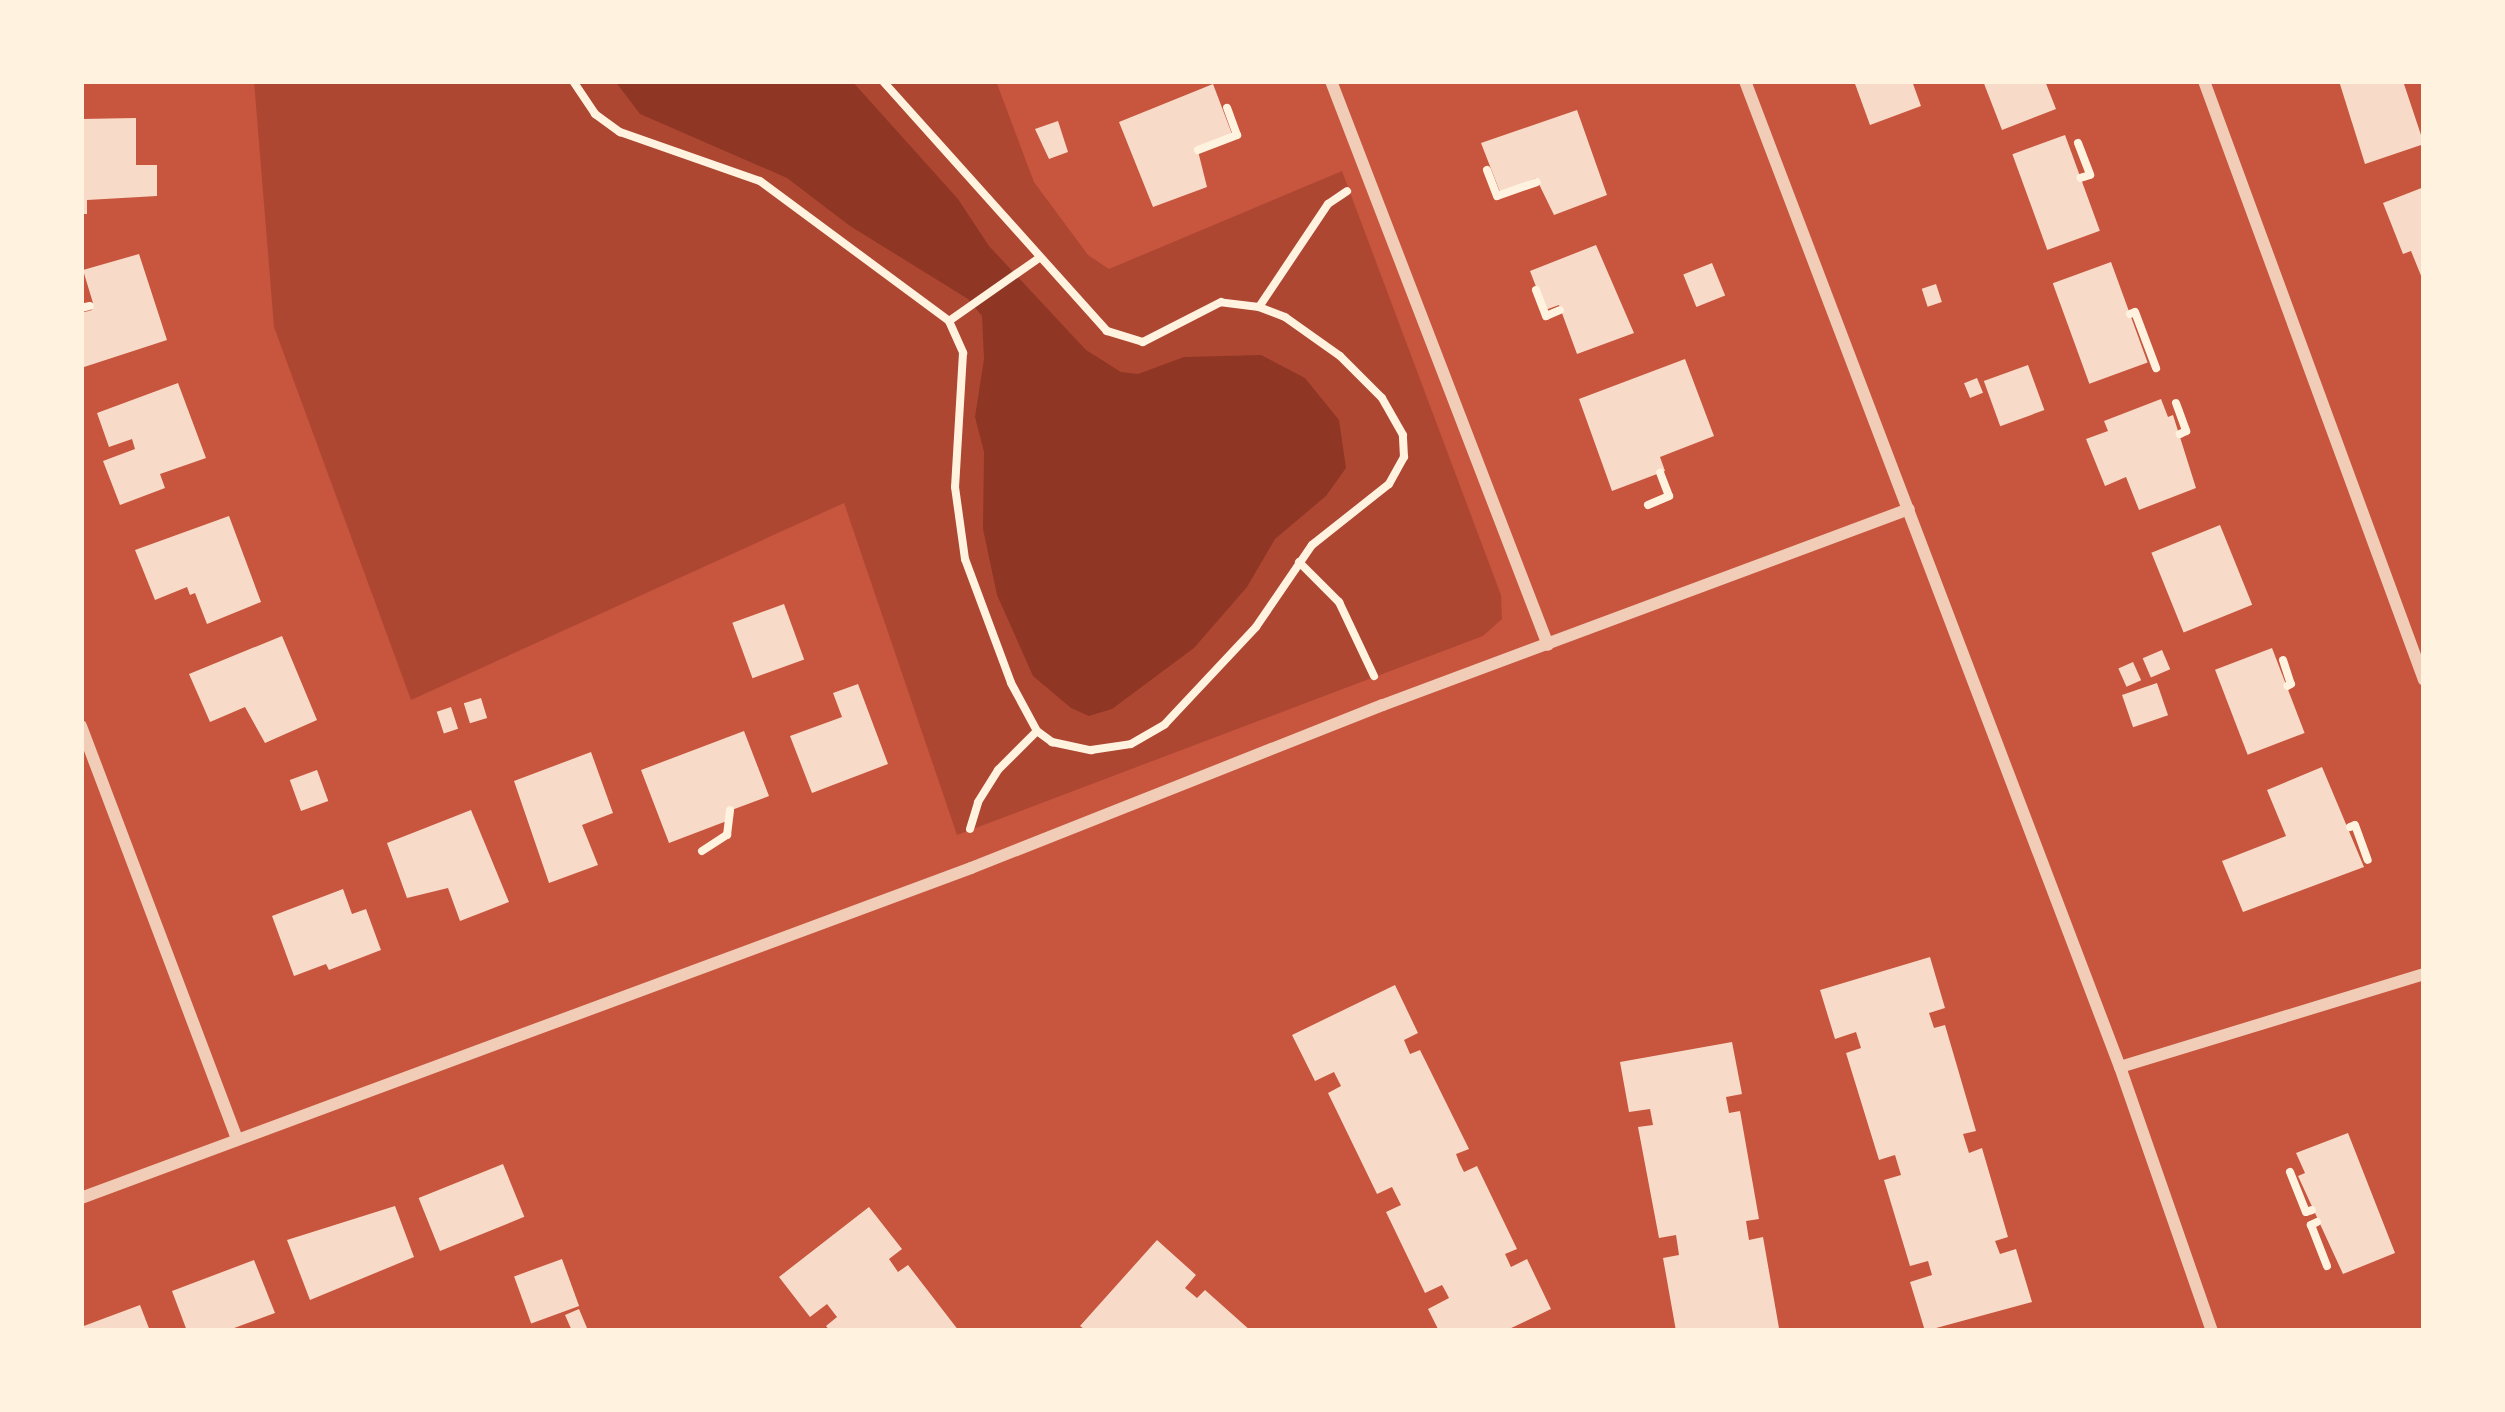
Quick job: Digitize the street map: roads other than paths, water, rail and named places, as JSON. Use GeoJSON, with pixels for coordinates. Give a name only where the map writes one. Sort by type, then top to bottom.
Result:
{"type":"FeatureCollection","features":[{"type":"Feature","properties":{"kind":"street"},"geometry":{"type":"LineString","coordinates":[[1330,81],[1548,645]]}},
{"type":"Feature","properties":{"kind":"street"},"geometry":{"type":"LineString","coordinates":[[1745,81],[2120,1067],[2212,1331]]}},
{"type":"Feature","properties":{"kind":"street"},"geometry":{"type":"LineString","coordinates":[[2204,81],[2424,680]]}},
{"type":"Feature","properties":{"kind":"street"},"geometry":{"type":"LineString","coordinates":[[81,1198],[951,875],[1909,508]]}},
{"type":"Feature","properties":{"kind":"street"},"geometry":{"type":"LineString","coordinates":[[81,726],[237,1139]]}},
{"type":"Feature","properties":{"kind":"street"},"geometry":{"type":"LineString","coordinates":[[2120,1067],[2424,974]]}}]}
